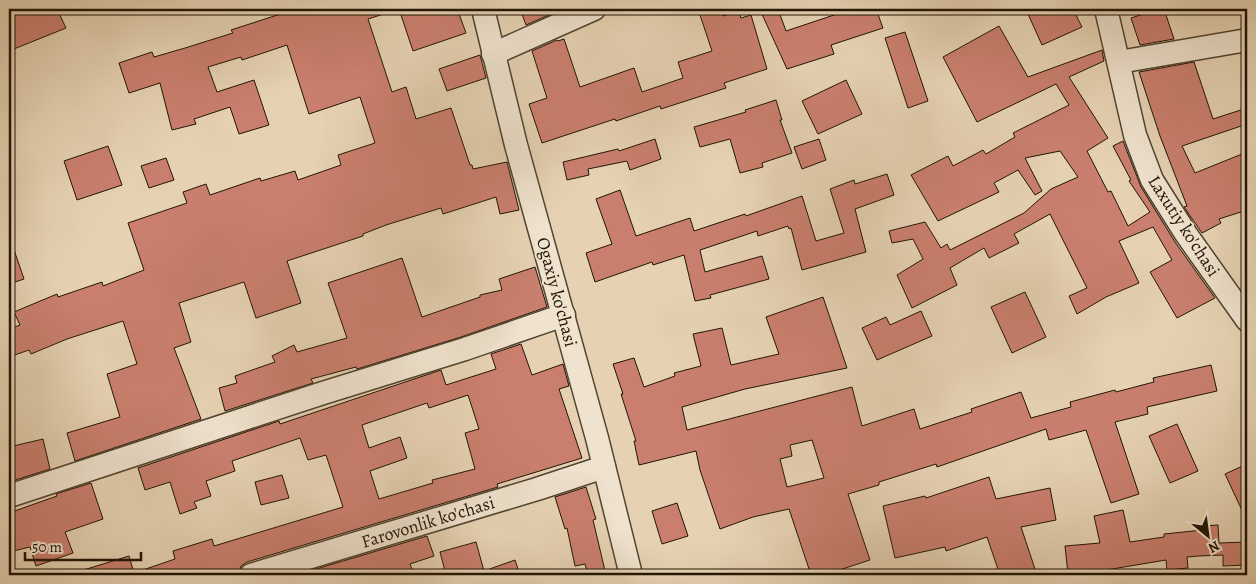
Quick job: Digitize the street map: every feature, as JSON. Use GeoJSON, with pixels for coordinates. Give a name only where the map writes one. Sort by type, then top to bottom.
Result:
{"type":"FeatureCollection","features":[{"type":"Feature","properties":{"kind":"street","name":"Ogaxiy ko'chasi"},"geometry":{"type":"LineString","coordinates":[[483,9],[516,145],[564,315],[631,575]]}},
{"type":"Feature","properties":{"kind":"street"},"geometry":{"type":"LineString","coordinates":[[493,54],[594,9]]}},
{"type":"Feature","properties":{"kind":"street","name":"Laxutiy ko'chasi"},"geometry":{"type":"LineString","coordinates":[[1106,9],[1135,135],[1152,180],[1186,234],[1247,320]]}},
{"type":"Feature","properties":{"kind":"street"},"geometry":{"type":"LineString","coordinates":[[1119,62],[1247,40]]}},
{"type":"Feature","properties":{"kind":"street"},"geometry":{"type":"LineString","coordinates":[[9,496],[323,393],[465,349],[564,315]]}},
{"type":"Feature","properties":{"kind":"street","name":"Farovonlik ko'chasi"},"geometry":{"type":"LineString","coordinates":[[251,575],[604,467]]}},
{"type":"Feature","properties":{"kind":"building"},"geometry":{"type":"Polygon","coordinates":[[[9,9],[57,9],[66,28],[9,51],[9,9]]]}},
{"type":"Feature","properties":{"kind":"building"},"geometry":{"type":"Polygon","coordinates":[[[296,9],[393,9],[393,11],[368,19],[392,92],[406,87],[416,119],[451,108],[473,169],[507,162],[519,210],[500,214],[496,197],[443,214],[441,208],[386,225],[363,234],[363,236],[287,261],[301,303],[256,318],[244,282],[179,303],[191,342],[174,348],[201,419],[75,461],[67,433],[120,417],[107,374],[137,364],[123,321],[67,339],[31,354],[29,350],[9,357],[9,329],[20,325],[14,312],[57,294],[58,297],[102,282],[103,286],[144,270],[128,223],[187,203],[183,192],[206,184],[210,195],[260,178],[261,181],[295,171],[298,180],[341,165],[338,155],[375,143],[360,97],[309,114],[287,45],[242,60],[241,57],[208,67],[217,92],[254,80],[269,125],[239,134],[230,107],[194,119],[196,124],[172,130],[160,83],[129,93],[119,63],[152,52],[154,57],[185,48],[233,33],[231,30],[296,9]]]}},
{"type":"Feature","properties":{"kind":"building"},"geometry":{"type":"Polygon","coordinates":[[[399,9],[445,9],[446,15],[458,11],[466,33],[413,51],[399,9]]]}},
{"type":"Feature","properties":{"kind":"building"},"geometry":{"type":"Polygon","coordinates":[[[520,9],[547,9],[549,15],[526,25],[520,9]]]}},
{"type":"Feature","properties":{"kind":"building"},"geometry":{"type":"Polygon","coordinates":[[[698,9],[722,9],[723,16],[739,11],[741,18],[751,15],[767,69],[724,83],[726,88],[661,109],[660,106],[616,121],[615,119],[542,143],[529,104],[547,98],[532,51],[557,40],[564,39],[580,87],[634,68],[642,92],[683,78],[678,62],[712,51],[698,9]]]}},
{"type":"Feature","properties":{"kind":"building"},"geometry":{"type":"Polygon","coordinates":[[[769,9],[778,9],[786,31],[834,15],[832,9],[876,9],[883,28],[831,45],[834,54],[787,69],[761,12],[769,9]]]}},
{"type":"Feature","properties":{"kind":"building"},"geometry":{"type":"Polygon","coordinates":[[[1040,9],[1073,9],[1082,27],[1042,45],[1028,14],[1040,9]]]}},
{"type":"Feature","properties":{"kind":"building"},"geometry":{"type":"Polygon","coordinates":[[[1164,9],[1174,39],[1140,45],[1131,18],[1164,9]]]}},
{"type":"Feature","properties":{"kind":"building"},"geometry":{"type":"Polygon","coordinates":[[[999,26],[1028,77],[1102,50],[1104,61],[1069,77],[1108,138],[1087,151],[1108,192],[1111,191],[1128,226],[1150,212],[1129,181],[1131,180],[1113,146],[1123,141],[1141,187],[1175,242],[1215,298],[1177,318],[1150,272],[1172,260],[1153,227],[1119,241],[1139,283],[1106,297],[1077,314],[1069,296],[1087,288],[1050,214],[1014,234],[1019,243],[989,258],[984,248],[950,268],[957,285],[912,308],[897,275],[923,259],[913,239],[892,243],[889,231],[925,222],[941,248],[947,244],[950,250],[1024,213],[1051,189],[1078,177],[1060,151],[1025,158],[1042,191],[1035,195],[1018,170],[994,183],[999,192],[938,221],[911,175],[948,156],[953,166],[983,150],[986,154],[1015,137],[1013,133],[1069,105],[1056,84],[977,122],[943,57],[999,26]]]}},
{"type":"Feature","properties":{"kind":"building"},"geometry":{"type":"Polygon","coordinates":[[[905,32],[928,101],[908,108],[885,38],[905,32]]]}},
{"type":"Feature","properties":{"kind":"building"},"geometry":{"type":"Polygon","coordinates":[[[480,55],[486,78],[447,91],[439,69],[480,55]]]}},
{"type":"Feature","properties":{"kind":"building"},"geometry":{"type":"Polygon","coordinates":[[[1194,62],[1213,119],[1247,108],[1247,124],[1182,146],[1195,173],[1247,152],[1247,210],[1219,219],[1221,223],[1202,233],[1184,207],[1187,206],[1160,136],[1139,72],[1194,62]]]}},
{"type":"Feature","properties":{"kind":"building"},"geometry":{"type":"Polygon","coordinates":[[[846,80],[862,114],[818,134],[802,101],[846,80]]]}},
{"type":"Feature","properties":{"kind":"building"},"geometry":{"type":"Polygon","coordinates":[[[776,100],[782,120],[780,120],[792,153],[762,163],[763,167],[740,173],[730,139],[700,147],[694,127],[746,112],[745,110],[776,100]]]}},
{"type":"Feature","properties":{"kind":"building"},"geometry":{"type":"Polygon","coordinates":[[[655,139],[661,159],[630,170],[627,161],[588,169],[589,175],[567,180],[563,162],[618,149],[619,151],[655,139]]]}},
{"type":"Feature","properties":{"kind":"building"},"geometry":{"type":"Polygon","coordinates":[[[819,139],[826,160],[802,169],[794,147],[819,139]]]}},
{"type":"Feature","properties":{"kind":"building"},"geometry":{"type":"Polygon","coordinates":[[[108,146],[122,185],[77,200],[64,161],[108,146]]]}},
{"type":"Feature","properties":{"kind":"building"},"geometry":{"type":"Polygon","coordinates":[[[166,158],[174,180],[149,188],[141,166],[166,158]]]}},
{"type":"Feature","properties":{"kind":"building"},"geometry":{"type":"Polygon","coordinates":[[[887,174],[894,195],[855,209],[866,252],[802,270],[791,228],[789,229],[788,226],[758,236],[757,231],[700,250],[705,272],[762,256],[769,279],[710,295],[711,298],[695,301],[684,255],[653,265],[652,262],[595,282],[586,253],[612,244],[596,199],[620,190],[636,236],[690,218],[694,231],[745,214],[746,216],[802,196],[816,241],[844,233],[830,189],[854,180],[855,184],[887,174]]]}},
{"type":"Feature","properties":{"kind":"building"},"geometry":{"type":"Polygon","coordinates":[[[11,241],[24,279],[9,284],[9,242],[11,241]]]}},
{"type":"Feature","properties":{"kind":"building"},"geometry":{"type":"Polygon","coordinates":[[[402,258],[422,317],[480,297],[480,295],[502,290],[499,279],[535,267],[547,307],[461,337],[357,369],[356,367],[311,379],[313,383],[225,411],[219,388],[237,383],[235,376],[275,362],[272,356],[294,345],[297,352],[347,338],[328,283],[402,258]]]}},
{"type":"Feature","properties":{"kind":"building"},"geometry":{"type":"Polygon","coordinates":[[[1025,292],[1046,337],[1012,353],[991,307],[1025,292]]]}},
{"type":"Feature","properties":{"kind":"building"},"geometry":{"type":"Polygon","coordinates":[[[823,297],[847,368],[745,389],[682,407],[687,430],[852,387],[862,426],[914,409],[920,429],[972,412],[971,409],[1021,392],[1031,418],[1071,407],[1070,402],[1154,382],[1153,378],[1211,365],[1217,391],[1147,407],[1148,414],[1115,422],[1139,494],[1111,503],[1086,430],[1049,440],[1046,429],[937,467],[936,464],[848,494],[870,560],[824,575],[811,575],[789,509],[753,517],[720,529],[700,470],[696,451],[639,465],[634,441],[636,441],[613,364],[634,358],[644,387],[675,376],[674,373],[701,366],[693,334],[722,328],[731,365],[779,354],[766,317],[823,297]],[[812,440],[790,445],[792,456],[780,459],[787,487],[824,478],[812,440]]]}},
{"type":"Feature","properties":{"kind":"building"},"geometry":{"type":"Polygon","coordinates":[[[921,311],[932,336],[877,360],[862,328],[886,317],[890,325],[921,311]]]}},
{"type":"Feature","properties":{"kind":"building"},"geometry":{"type":"Polygon","coordinates":[[[521,344],[532,375],[563,364],[569,386],[559,389],[582,458],[497,484],[498,487],[247,562],[241,566],[238,575],[236,575],[236,571],[223,575],[78,575],[77,572],[129,556],[134,573],[175,559],[173,551],[212,539],[214,546],[343,507],[326,455],[308,460],[300,438],[232,461],[235,471],[206,481],[211,496],[194,502],[197,508],[180,514],[170,482],[145,490],[138,468],[279,421],[280,424],[441,370],[446,385],[496,369],[491,354],[521,344]],[[468,395],[429,408],[427,403],[362,425],[369,448],[400,437],[407,458],[370,471],[379,499],[433,483],[432,480],[475,469],[465,433],[479,429],[468,395]]]}},
{"type":"Feature","properties":{"kind":"building"},"geometry":{"type":"Polygon","coordinates":[[[1177,424],[1198,471],[1170,483],[1149,436],[1177,424]]]}},
{"type":"Feature","properties":{"kind":"building"},"geometry":{"type":"Polygon","coordinates":[[[43,439],[50,469],[9,482],[9,447],[43,439]]]}},
{"type":"Feature","properties":{"kind":"building"},"geometry":{"type":"Polygon","coordinates":[[[1247,464],[1247,521],[1225,474],[1247,464]]]}},
{"type":"Feature","properties":{"kind":"building"},"geometry":{"type":"Polygon","coordinates":[[[282,475],[289,498],[261,505],[255,482],[282,475]]]}},
{"type":"Feature","properties":{"kind":"building"},"geometry":{"type":"Polygon","coordinates":[[[989,477],[996,499],[1050,488],[1056,520],[1021,527],[1037,575],[1000,575],[987,537],[946,551],[945,547],[895,558],[883,506],[925,496],[926,498],[989,477]]]}},
{"type":"Feature","properties":{"kind":"building"},"geometry":{"type":"Polygon","coordinates":[[[91,483],[103,519],[65,532],[73,553],[36,566],[30,547],[9,552],[9,513],[57,496],[56,494],[91,483]]]}},
{"type":"Feature","properties":{"kind":"building"},"geometry":{"type":"Polygon","coordinates":[[[586,487],[596,519],[593,520],[606,575],[588,575],[585,564],[575,566],[567,528],[565,529],[555,497],[586,487]]]}},
{"type":"Feature","properties":{"kind":"building"},"geometry":{"type":"Polygon","coordinates":[[[677,503],[688,536],[662,544],[652,511],[677,503]]]}},
{"type":"Feature","properties":{"kind":"building"},"geometry":{"type":"Polygon","coordinates":[[[1123,510],[1130,542],[1164,537],[1164,534],[1203,530],[1203,526],[1218,525],[1219,543],[1247,542],[1247,565],[1223,566],[1223,555],[1199,556],[1187,557],[1188,568],[1167,570],[1166,560],[1068,574],[1065,546],[1100,543],[1094,516],[1123,510]]]}},
{"type":"Feature","properties":{"kind":"building"},"geometry":{"type":"Polygon","coordinates":[[[427,536],[434,556],[410,564],[414,575],[296,575],[427,536]]]}},
{"type":"Feature","properties":{"kind":"building"},"geometry":{"type":"Polygon","coordinates":[[[476,542],[484,571],[515,560],[520,575],[446,575],[440,552],[476,542]]]}}]}
